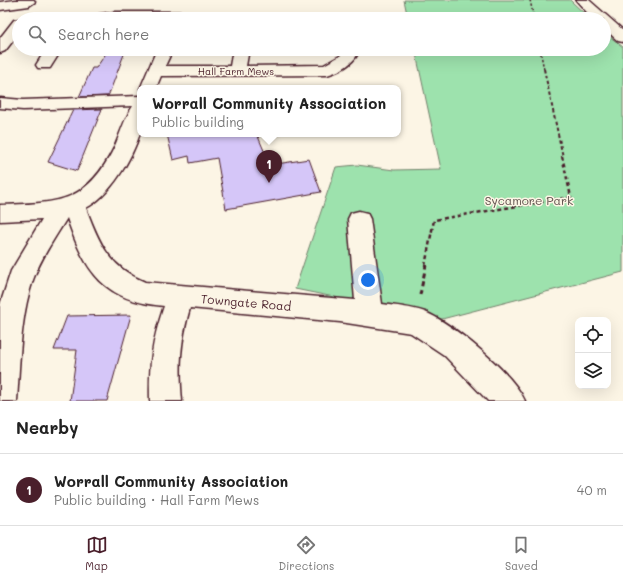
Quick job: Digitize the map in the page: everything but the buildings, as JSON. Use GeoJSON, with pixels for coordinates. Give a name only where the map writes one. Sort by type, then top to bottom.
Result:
{"type":"FeatureCollection","features":[{"type":"Feature","properties":{"kind":"street"},"geometry":{"type":"LineString","coordinates":[[582,0],[594,12]]}},
{"type":"Feature","properties":{"kind":"street"},"geometry":{"type":"LineString","coordinates":[[0,6],[29,1]]}},
{"type":"Feature","properties":{"kind":"street"},"geometry":{"type":"LineString","coordinates":[[24,12],[29,1]]}},
{"type":"Feature","properties":{"kind":"street"},"geometry":{"type":"LineString","coordinates":[[611,28],[623,38]]}},
{"type":"Feature","properties":{"kind":"street"},"geometry":{"type":"LineString","coordinates":[[0,48],[12,32]]}},
{"type":"Feature","properties":{"kind":"street"},"geometry":{"type":"LineString","coordinates":[[44,65],[50,56]]}},
{"type":"Feature","properties":{"kind":"street"},"geometry":{"type":"LineString","coordinates":[[149,85],[162,56]]}},
{"type":"Feature","properties":{"kind":"street"},"geometry":{"type":"LineString","coordinates":[[237,71],[240,56]]}},
{"type":"Feature","properties":{"kind":"street","name":"Hall Farm Mews"},"geometry":{"type":"LineString","coordinates":[[155,71],[327,70],[337,65],[348,56]]}},
{"type":"Feature","properties":{"kind":"street"},"geometry":{"type":"LineString","coordinates":[[316,70],[319,85]]}},
{"type":"Feature","properties":{"kind":"street"},"geometry":{"type":"LineString","coordinates":[[0,103],[23,104],[137,101]]}},
{"type":"Feature","properties":{"kind":"street"},"geometry":{"type":"LineString","coordinates":[[0,213],[23,212],[68,206],[90,196],[102,186],[114,165],[137,115]]}},
{"type":"Feature","properties":{"kind":"street"},"geometry":{"type":"LineString","coordinates":[[1,401],[13,305],[20,281],[32,254],[68,206]]}},
{"type":"Feature","properties":{"kind":"street","name":"Towngate Road"},"geometry":{"type":"LineString","coordinates":[[68,206],[100,263],[119,282],[142,293],[370,314],[415,321],[425,325],[454,346],[509,401]]}},
{"type":"Feature","properties":{"kind":"street"},"geometry":{"type":"LineString","coordinates":[[359,219],[370,314]]}},
{"type":"Feature","properties":{"kind":"street"},"geometry":{"type":"LineString","coordinates":[[166,401],[164,368],[169,333],[181,296]]}},
{"type":"Feature","properties":{"kind":"path"},"geometry":{"type":"LineString","coordinates":[[530,0],[533,12]]}},
{"type":"Feature","properties":{"kind":"path"},"geometry":{"type":"LineString","coordinates":[[415,321],[434,220],[571,197],[541,56]]}},
{"type":"Feature","properties":{"kind":"green space"},"geometry":{"type":"Polygon","coordinates":[[[404,0],[570,0],[583,12],[407,12],[404,0]]]}},
{"type":"Feature","properties":{"kind":"green space","name":"Sycamore Park"},"geometry":{"type":"Polygon","coordinates":[[[611,38],[623,47],[623,272],[442,319],[295,289],[336,167],[357,165],[394,170],[441,169],[417,56],[611,56],[611,38]]]}},
{"type":"Feature","properties":{"kind":"place","name":"Worrall Community Association"},"geometry":{"type":"Point","coordinates":[269,183]}}]}
